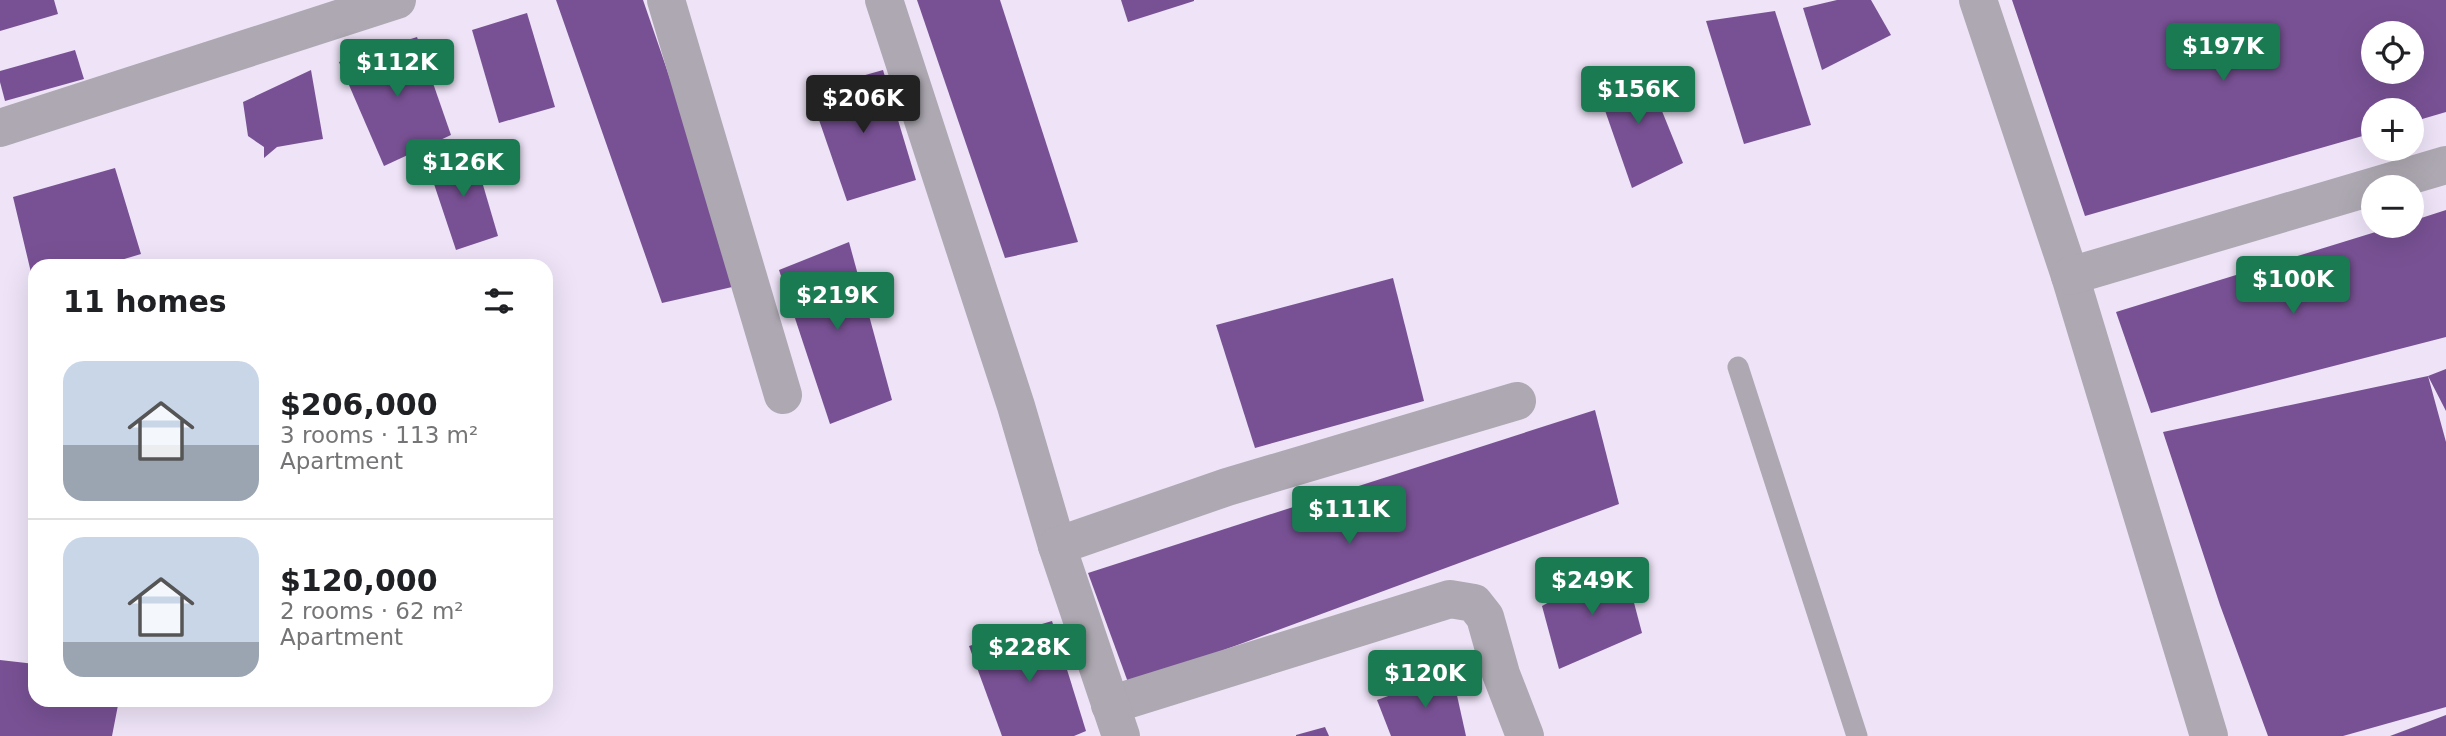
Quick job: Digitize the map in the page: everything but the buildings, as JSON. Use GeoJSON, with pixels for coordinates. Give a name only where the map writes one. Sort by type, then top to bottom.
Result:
{"type":"FeatureCollection","features":[{"type":"Feature","properties":{"kind":"street"},"geometry":{"type":"LineString","coordinates":[[0,128],[397,0]]}},
{"type":"Feature","properties":{"kind":"street"},"geometry":{"type":"LineString","coordinates":[[666,0],[783,395]]}},
{"type":"Feature","properties":{"kind":"street"},"geometry":{"type":"LineString","coordinates":[[884,0],[1012,393],[1057,546],[1116,720],[1450,599],[1474,603],[1485,617],[1501,674],[1525,736]]}},
{"type":"Feature","properties":{"kind":"street"},"geometry":{"type":"LineString","coordinates":[[1978,0],[2070,276],[2209,736]]}},
{"type":"Feature","properties":{"kind":"street"},"geometry":{"type":"LineString","coordinates":[[2070,276],[2446,165]]}},
{"type":"Feature","properties":{"kind":"street"},"geometry":{"type":"LineString","coordinates":[[1057,546],[1227,488],[1517,401]]}},
{"type":"Feature","properties":{"kind":"lane"},"geometry":{"type":"LineString","coordinates":[[1738,366],[1857,736]]}}]}
